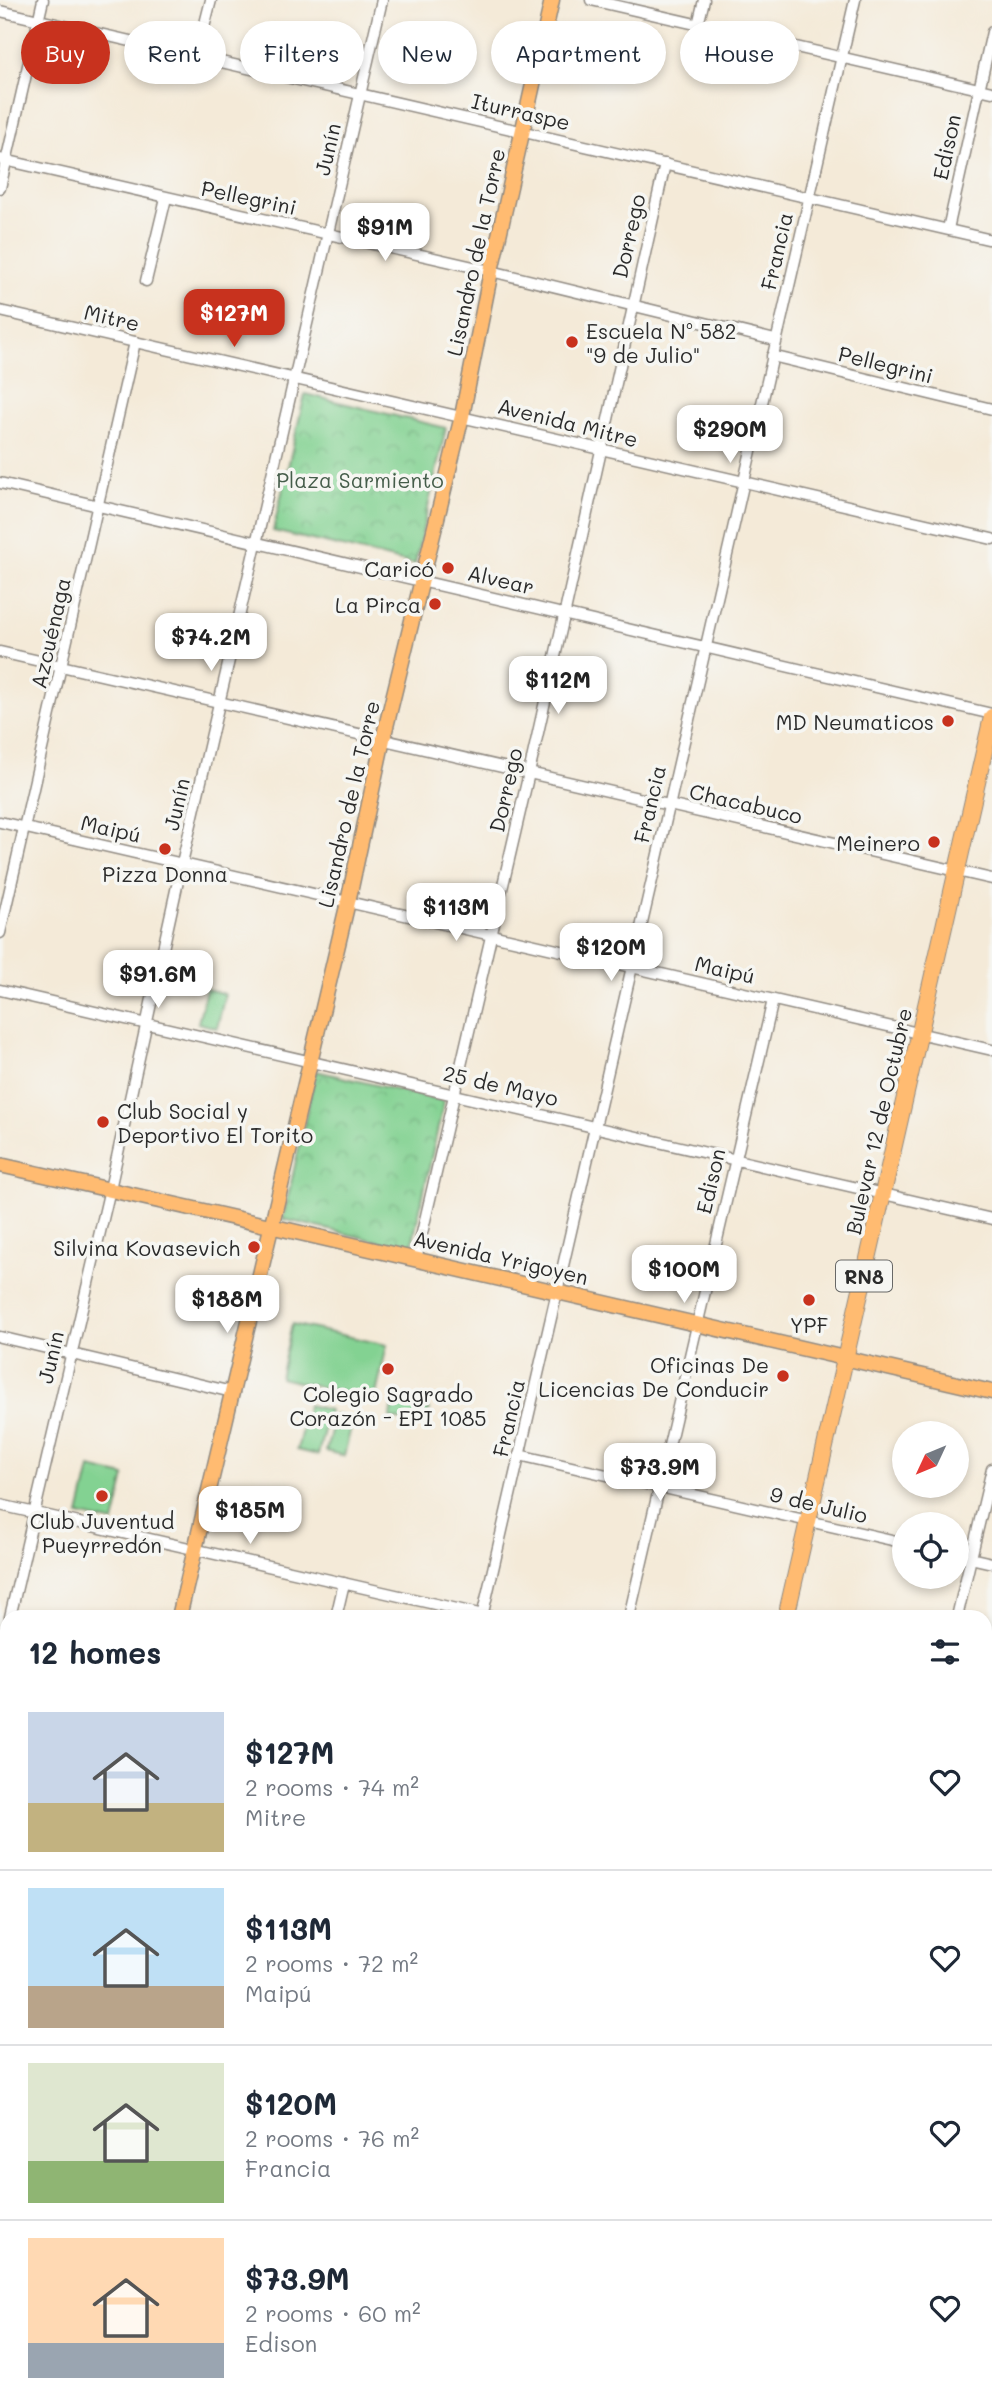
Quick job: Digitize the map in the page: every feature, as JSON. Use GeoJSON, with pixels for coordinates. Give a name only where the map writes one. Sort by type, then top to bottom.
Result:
{"type":"FeatureCollection","features":[{"type":"Feature","properties":{"kind":"highway","name":"Bulevar 12 de Octubre"},"geometry":{"type":"LineString","coordinates":[[788,1610],[992,715]]}},
{"type":"Feature","properties":{"kind":"main road","name":"Lisandro de la Torre"},"geometry":{"type":"LineString","coordinates":[[181,1610],[348,902],[383,739],[462,416],[491,271],[552,0]]}},
{"type":"Feature","properties":{"kind":"main road","name":"Avenida Yrigoyen"},"geometry":{"type":"LineString","coordinates":[[0,1165],[992,1392]]}},
{"type":"Feature","properties":{"kind":"street"},"geometry":{"type":"LineString","coordinates":[[0,188],[3,159],[43,0]]}},
{"type":"Feature","properties":{"kind":"street"},"geometry":{"type":"LineString","coordinates":[[206,21],[211,0]]}},
{"type":"Feature","properties":{"kind":"street","name":"Junín"},"geometry":{"type":"LineString","coordinates":[[12,1610],[382,0]]}},
{"type":"Feature","properties":{"kind":"street"},"geometry":{"type":"LineString","coordinates":[[591,0],[681,21]]}},
{"type":"Feature","properties":{"kind":"street"},"geometry":{"type":"LineString","coordinates":[[699,21],[704,0]]}},
{"type":"Feature","properties":{"kind":"street","name":"Francia"},"geometry":{"type":"LineString","coordinates":[[487,1610],[556,1292],[855,0]]}},
{"type":"Feature","properties":{"kind":"street","name":"Iturraspe"},"geometry":{"type":"LineString","coordinates":[[0,11],[124,38]]}},
{"type":"Feature","properties":{"kind":"street","name":"Edison"},"geometry":{"type":"LineString","coordinates":[[948,229],[992,32]]}},
{"type":"Feature","properties":{"kind":"street"},"geometry":{"type":"LineString","coordinates":[[799,48],[992,92]]}},
{"type":"Feature","properties":{"kind":"street","name":"Iturraspe"},"geometry":{"type":"LineString","coordinates":[[226,62],[992,240]]}},
{"type":"Feature","properties":{"kind":"street","name":"Pellegrini"},"geometry":{"type":"LineString","coordinates":[[3,159],[491,271],[775,340]]}},
{"type":"Feature","properties":{"kind":"street","name":"Dorrego"},"geometry":{"type":"LineString","coordinates":[[416,1259],[529,773],[665,164]]}},
{"type":"Feature","properties":{"kind":"street"},"geometry":{"type":"LineString","coordinates":[[146,281],[166,198]]}},
{"type":"Feature","properties":{"kind":"street","name":"Mitre"},"geometry":{"type":"LineString","coordinates":[[0,311],[462,416]]}},
{"type":"Feature","properties":{"kind":"street","name":"Azcuénaga"},"geometry":{"type":"LineString","coordinates":[[0,933],[135,342]]}},
{"type":"Feature","properties":{"kind":"street","name":"Pellegrini"},"geometry":{"type":"LineString","coordinates":[[772,356],[992,410]]}},
{"type":"Feature","properties":{"kind":"street","name":"Avenida Mitre"},"geometry":{"type":"LineString","coordinates":[[462,416],[742,484],[992,539]]}},
{"type":"Feature","properties":{"kind":"street","name":"Alvear"},"geometry":{"type":"LineString","coordinates":[[0,483],[992,715]]}},
{"type":"Feature","properties":{"kind":"street","name":"Chacabuco"},"geometry":{"type":"LineString","coordinates":[[0,652],[992,879]]}},
{"type":"Feature","properties":{"kind":"street","name":"Maipú"},"geometry":{"type":"LineString","coordinates":[[0,822],[992,1050]]}},
{"type":"Feature","properties":{"kind":"street","name":"25 de Mayo"},"geometry":{"type":"LineString","coordinates":[[0,989],[992,1219]]}},
{"type":"Feature","properties":{"kind":"street","name":"Edison"},"geometry":{"type":"LineString","coordinates":[[630,1610],[657,1486],[773,1000]]}},
{"type":"Feature","properties":{"kind":"street"},"geometry":{"type":"LineString","coordinates":[[0,1337],[232,1392]]}},
{"type":"Feature","properties":{"kind":"street","name":"9 de Julio"},"geometry":{"type":"LineString","coordinates":[[519,1455],[892,1540]]}},
{"type":"Feature","properties":{"kind":"street"},"geometry":{"type":"LineString","coordinates":[[959,1610],[992,1469]]}},
{"type":"Feature","properties":{"kind":"street"},"geometry":{"type":"LineString","coordinates":[[0,1505],[460,1610]]}},
{"type":"Feature","properties":{"kind":"street"},"geometry":{"type":"LineString","coordinates":[[971,1559],[992,1563]]}},
{"type":"Feature","properties":{"kind":"street"},"geometry":{"type":"LineString","coordinates":[[338,1610],[344,1583]]}},
{"type":"Feature","properties":{"kind":"green space","name":"Plaza Sarmiento"},"geometry":{"type":"Polygon","coordinates":[[[305,394],[446,428],[415,564],[273,531],[305,394]]]}},
{"type":"Feature","properties":{"kind":"green space"},"geometry":{"type":"Polygon","coordinates":[[[206,989],[225,994],[217,1028],[198,1023],[206,989]]]}},
{"type":"Feature","properties":{"kind":"green space"},"geometry":{"type":"Polygon","coordinates":[[[316,1071],[444,1101],[411,1249],[283,1219],[316,1071]]]}},
{"type":"Feature","properties":{"kind":"green space"},"geometry":{"type":"Polygon","coordinates":[[[292,1324],[387,1345],[375,1399],[280,1378],[292,1324]]]}},
{"type":"Feature","properties":{"kind":"green space"},"geometry":{"type":"Polygon","coordinates":[[[394,1402],[429,1410],[425,1426],[390,1418],[394,1402]]]}},
{"type":"Feature","properties":{"kind":"green space"},"geometry":{"type":"Polygon","coordinates":[[[308,1405],[329,1410],[318,1455],[297,1450],[308,1405]]]}},
{"type":"Feature","properties":{"kind":"green space"},"geometry":{"type":"Polygon","coordinates":[[[335,1414],[353,1419],[344,1456],[326,1451],[335,1414]]]}},
{"type":"Feature","properties":{"kind":"green space","name":"Club Juventud Pueyrredón"},"geometry":{"type":"Polygon","coordinates":[[[90,1468],[125,1476],[114,1523],[79,1515],[90,1468]]]}},
{"type":"Feature","properties":{"kind":"place","name":"Escuela Nº 582 \"9 de Julio\""},"geometry":{"type":"Point","coordinates":[572,342]}},
{"type":"Feature","properties":{"kind":"place","name":"Caricó"},"geometry":{"type":"Point","coordinates":[448,568]}},
{"type":"Feature","properties":{"kind":"place","name":"La Pirca"},"geometry":{"type":"Point","coordinates":[435,604]}},
{"type":"Feature","properties":{"kind":"place","name":"MD Neumaticos"},"geometry":{"type":"Point","coordinates":[948,721]}},
{"type":"Feature","properties":{"kind":"place","name":"Meinero"},"geometry":{"type":"Point","coordinates":[934,842]}},
{"type":"Feature","properties":{"kind":"place","name":"Pizza Donna"},"geometry":{"type":"Point","coordinates":[165,849]}},
{"type":"Feature","properties":{"kind":"place","name":"Club Social y Deportivo El Torito"},"geometry":{"type":"Point","coordinates":[103,1122]}},
{"type":"Feature","properties":{"kind":"place","name":"Silvina Kovasevich"},"geometry":{"type":"Point","coordinates":[254,1247]}},
{"type":"Feature","properties":{"kind":"place","name":"YPF"},"geometry":{"type":"Point","coordinates":[809,1300]}},
{"type":"Feature","properties":{"kind":"place","name":"Colegio Sagrado Corazón - EPI 1085"},"geometry":{"type":"Point","coordinates":[388,1369]}},
{"type":"Feature","properties":{"kind":"place","name":"Oficinas De Licencias De Conducir"},"geometry":{"type":"Point","coordinates":[783,1376]}},
{"type":"Feature","properties":{"kind":"place","name":"Club Juventud Pueyrredón"},"geometry":{"type":"Point","coordinates":[102,1496]}}]}
